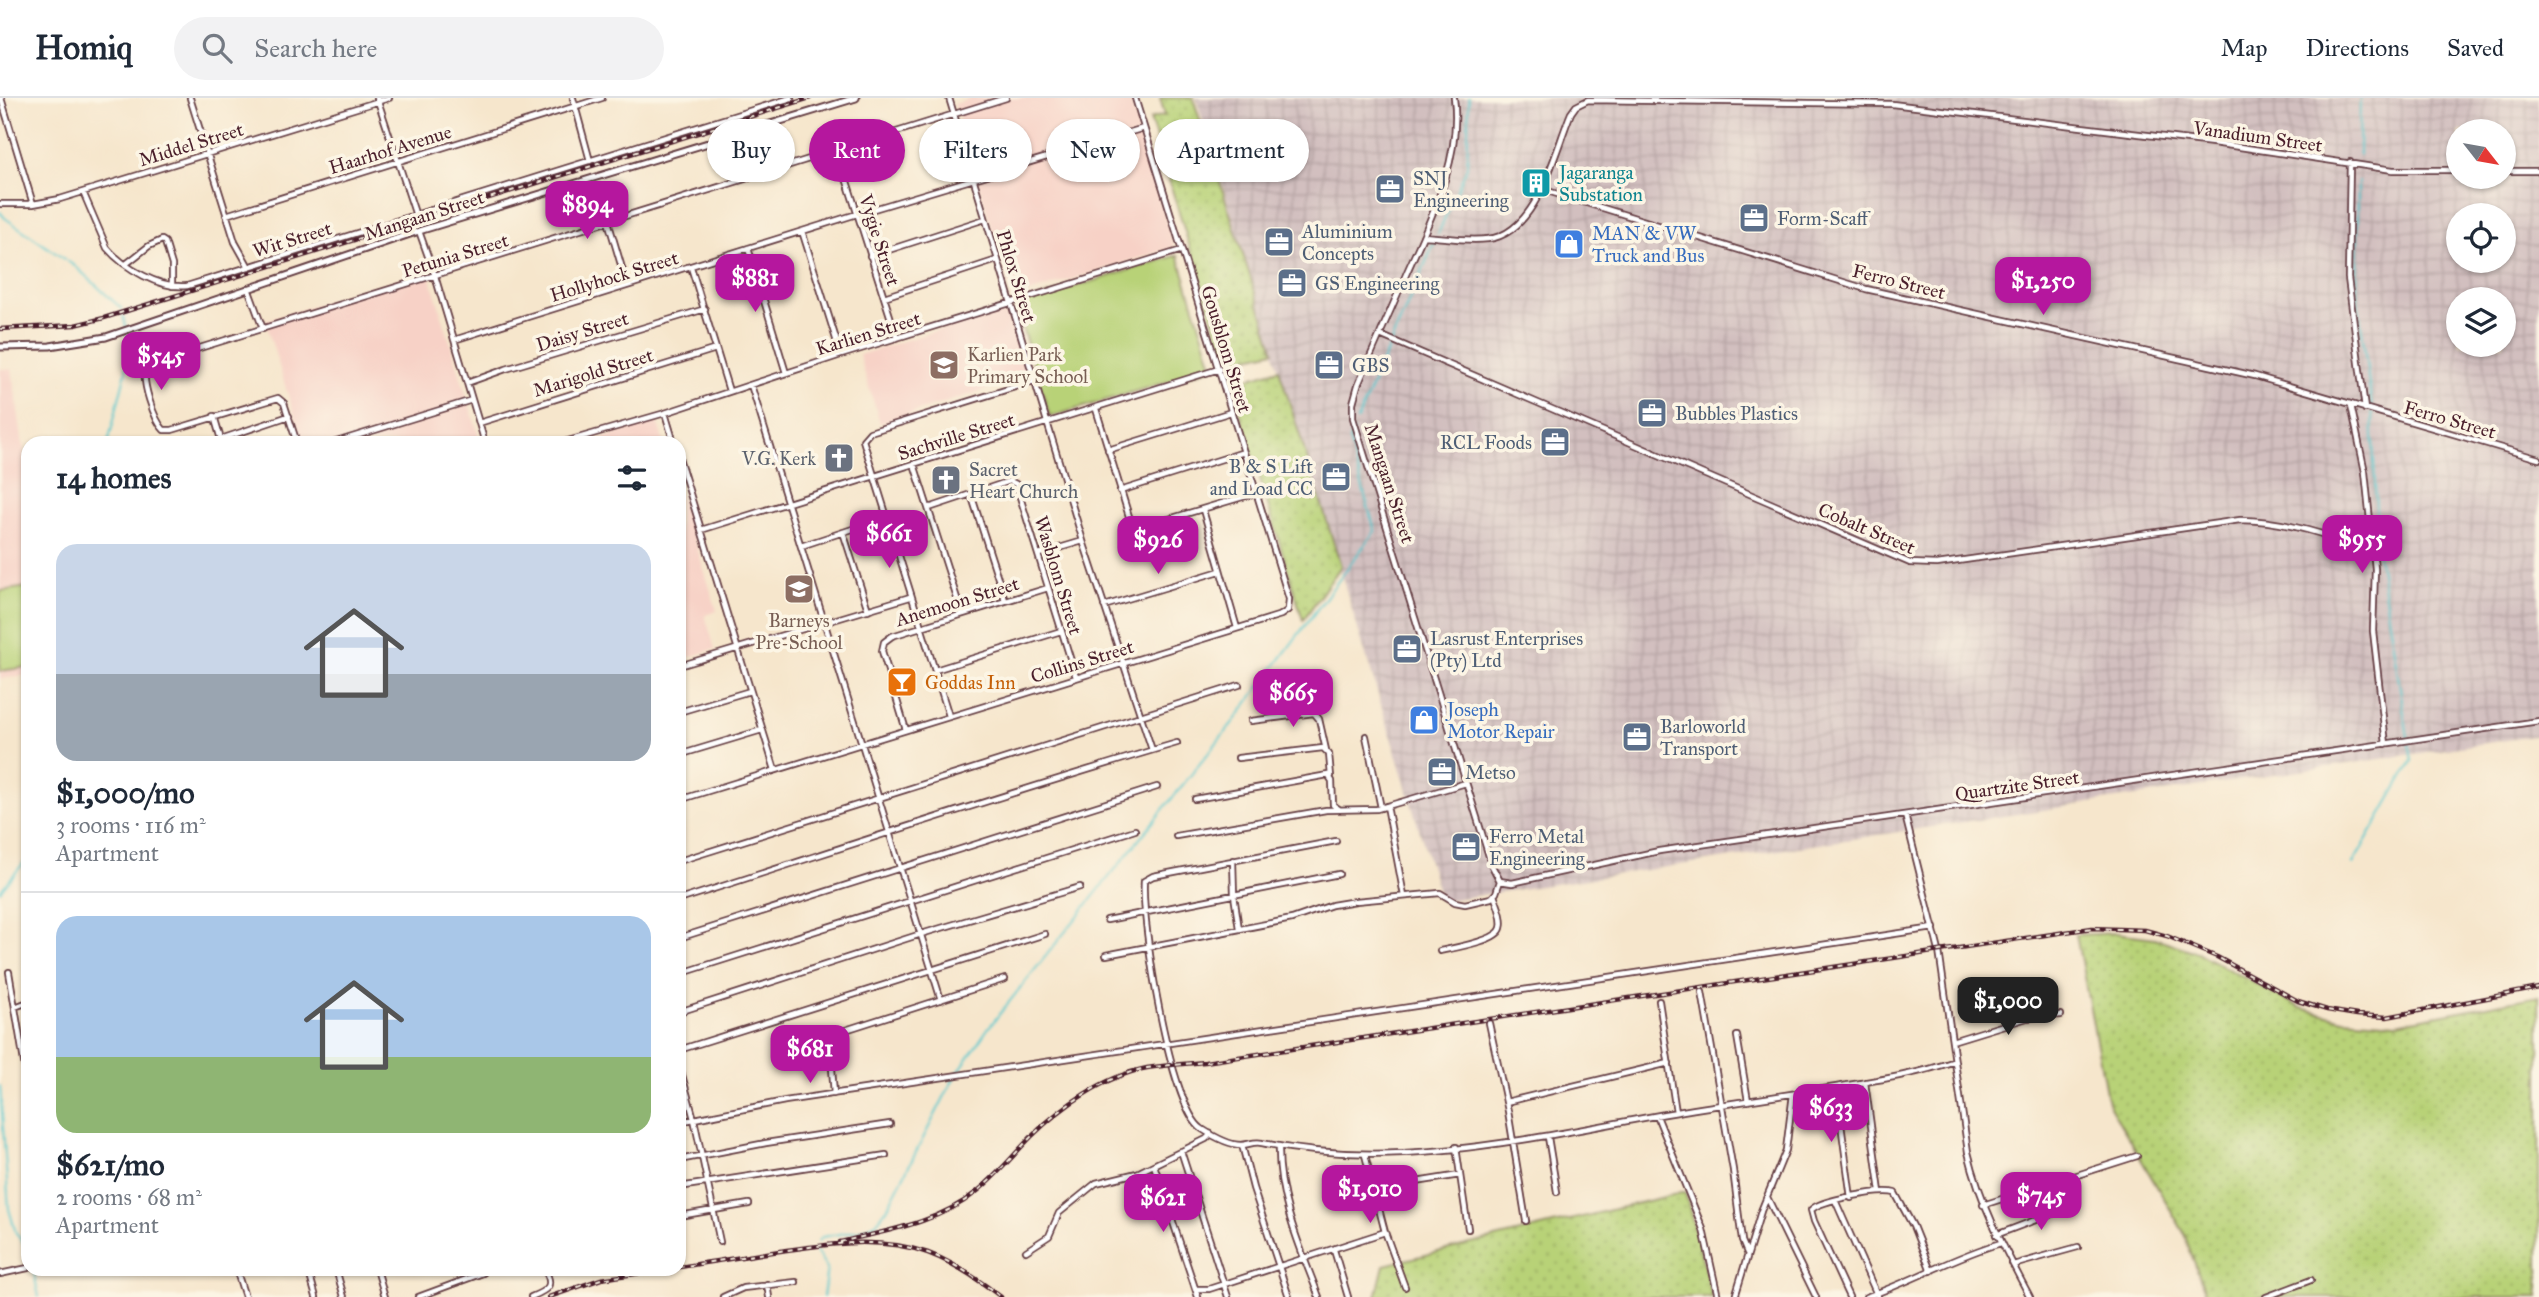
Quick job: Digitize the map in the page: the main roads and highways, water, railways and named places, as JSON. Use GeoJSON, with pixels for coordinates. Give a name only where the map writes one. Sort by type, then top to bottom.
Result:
{"type":"FeatureCollection","features":[{"type":"Feature","properties":{"kind":"waterway"},"geometry":{"type":"LineString","coordinates":[[1438,234],[1467,167],[1469,98]]}},
{"type":"Feature","properties":{"kind":"waterway"},"geometry":{"type":"LineString","coordinates":[[2359,155],[2360,98]]}},
{"type":"Feature","properties":{"kind":"waterway"},"geometry":{"type":"LineString","coordinates":[[2358,182],[2357,293],[2372,407]]}},
{"type":"Feature","properties":{"kind":"waterway"},"geometry":{"type":"LineString","coordinates":[[0,212],[76,267],[122,309]]}},
{"type":"Feature","properties":{"kind":"waterway"},"geometry":{"type":"LineString","coordinates":[[1357,420],[1436,239]]}},
{"type":"Feature","properties":{"kind":"waterway"},"geometry":{"type":"LineString","coordinates":[[110,436],[126,371],[129,340],[123,316]]}},
{"type":"Feature","properties":{"kind":"waterway"},"geometry":{"type":"LineString","coordinates":[[2372,413],[2378,554],[2408,737]]}},
{"type":"Feature","properties":{"kind":"waterway"},"geometry":{"type":"LineString","coordinates":[[957,1074],[989,1027],[1238,716],[1375,531],[1349,440],[1353,431]]}},
{"type":"Feature","properties":{"kind":"waterway"},"geometry":{"type":"LineString","coordinates":[[2353,864],[2412,761],[2409,743]]}},
{"type":"Feature","properties":{"kind":"waterway"},"geometry":{"type":"LineString","coordinates":[[0,891],[21,866]]}},
{"type":"Feature","properties":{"kind":"waterway"},"geometry":{"type":"LineString","coordinates":[[818,1241],[822,1237],[862,1230],[876,1223],[887,1209],[954,1078]]}},
{"type":"Feature","properties":{"kind":"waterway"},"geometry":{"type":"LineString","coordinates":[[0,1086],[9,1209],[16,1233],[21,1240]]}},
{"type":"Feature","properties":{"kind":"waterway"},"geometry":{"type":"LineString","coordinates":[[815,1250],[827,1268],[823,1297]]}},
{"type":"Feature","properties":{"kind":"waterway"},"geometry":{"type":"LineString","coordinates":[[34,1276],[39,1297]]}},
{"type":"Feature","properties":{"kind":"railway"},"geometry":{"type":"LineString","coordinates":[[0,329],[75,325],[104,318],[810,98]]}},
{"type":"Feature","properties":{"kind":"railway"},"geometry":{"type":"LineString","coordinates":[[840,1242],[893,1230],[945,1212],[983,1187],[1032,1136],[1070,1103],[1100,1085],[1147,1068],[1205,1062],[2092,928],[2145,930],[2167,936],[2217,957],[2298,1001],[2357,1015],[2387,1017],[2539,988]]}},
{"type":"Feature","properties":{"kind":"railway"},"geometry":{"type":"LineString","coordinates":[[686,1266],[817,1246],[873,1243],[928,1253],[975,1278],[1001,1297]]}},
{"type":"Feature","properties":{"kind":"railway"},"geometry":{"type":"LineString","coordinates":[[549,1297],[601,1279],[621,1276]]}},
{"type":"Feature","properties":{"kind":"place","name":"Jagaranga Substation"},"geometry":{"type":"Point","coordinates":[1536,183]}},
{"type":"Feature","properties":{"kind":"place","name":"SNJ Engineering"},"geometry":{"type":"Point","coordinates":[1390,189]}},
{"type":"Feature","properties":{"kind":"place","name":"Form-Scaff"},"geometry":{"type":"Point","coordinates":[1754,218]}},
{"type":"Feature","properties":{"kind":"place","name":"Aluminium Concepts"},"geometry":{"type":"Point","coordinates":[1279,242]}},
{"type":"Feature","properties":{"kind":"place","name":"MAN & VW Truck and Bus"},"geometry":{"type":"Point","coordinates":[1569,244]}},
{"type":"Feature","properties":{"kind":"place","name":"GS Engineering"},"geometry":{"type":"Point","coordinates":[1292,283]}},
{"type":"Feature","properties":{"kind":"place","name":"Karlien Park Primary School"},"geometry":{"type":"Point","coordinates":[944,365]}},
{"type":"Feature","properties":{"kind":"place","name":"GBS"},"geometry":{"type":"Point","coordinates":[1329,365]}},
{"type":"Feature","properties":{"kind":"place","name":"Bubbles Plastics"},"geometry":{"type":"Point","coordinates":[1652,413]}},
{"type":"Feature","properties":{"kind":"place","name":"RCL Foods"},"geometry":{"type":"Point","coordinates":[1555,442]}},
{"type":"Feature","properties":{"kind":"place","name":"V.G. Kerk"},"geometry":{"type":"Point","coordinates":[839,458]}},
{"type":"Feature","properties":{"kind":"place","name":"B & S Lift and Load CC"},"geometry":{"type":"Point","coordinates":[1336,477]}},
{"type":"Feature","properties":{"kind":"place","name":"Sacret Heart Church"},"geometry":{"type":"Point","coordinates":[946,480]}},
{"type":"Feature","properties":{"kind":"place","name":"Barneys Pre-School"},"geometry":{"type":"Point","coordinates":[799,589]}},
{"type":"Feature","properties":{"kind":"place","name":"Lasrust Enterprises (Pty) Ltd"},"geometry":{"type":"Point","coordinates":[1407,649]}},
{"type":"Feature","properties":{"kind":"place","name":"Goddas Inn"},"geometry":{"type":"Point","coordinates":[902,682]}},
{"type":"Feature","properties":{"kind":"place","name":"Joseph Motor Repair"},"geometry":{"type":"Point","coordinates":[1424,720]}},
{"type":"Feature","properties":{"kind":"place","name":"Barloworld Transport"},"geometry":{"type":"Point","coordinates":[1637,737]}},
{"type":"Feature","properties":{"kind":"place","name":"Metso"},"geometry":{"type":"Point","coordinates":[1442,772]}},
{"type":"Feature","properties":{"kind":"place","name":"Ferro Metal Engineering"},"geometry":{"type":"Point","coordinates":[1466,847]}}]}
